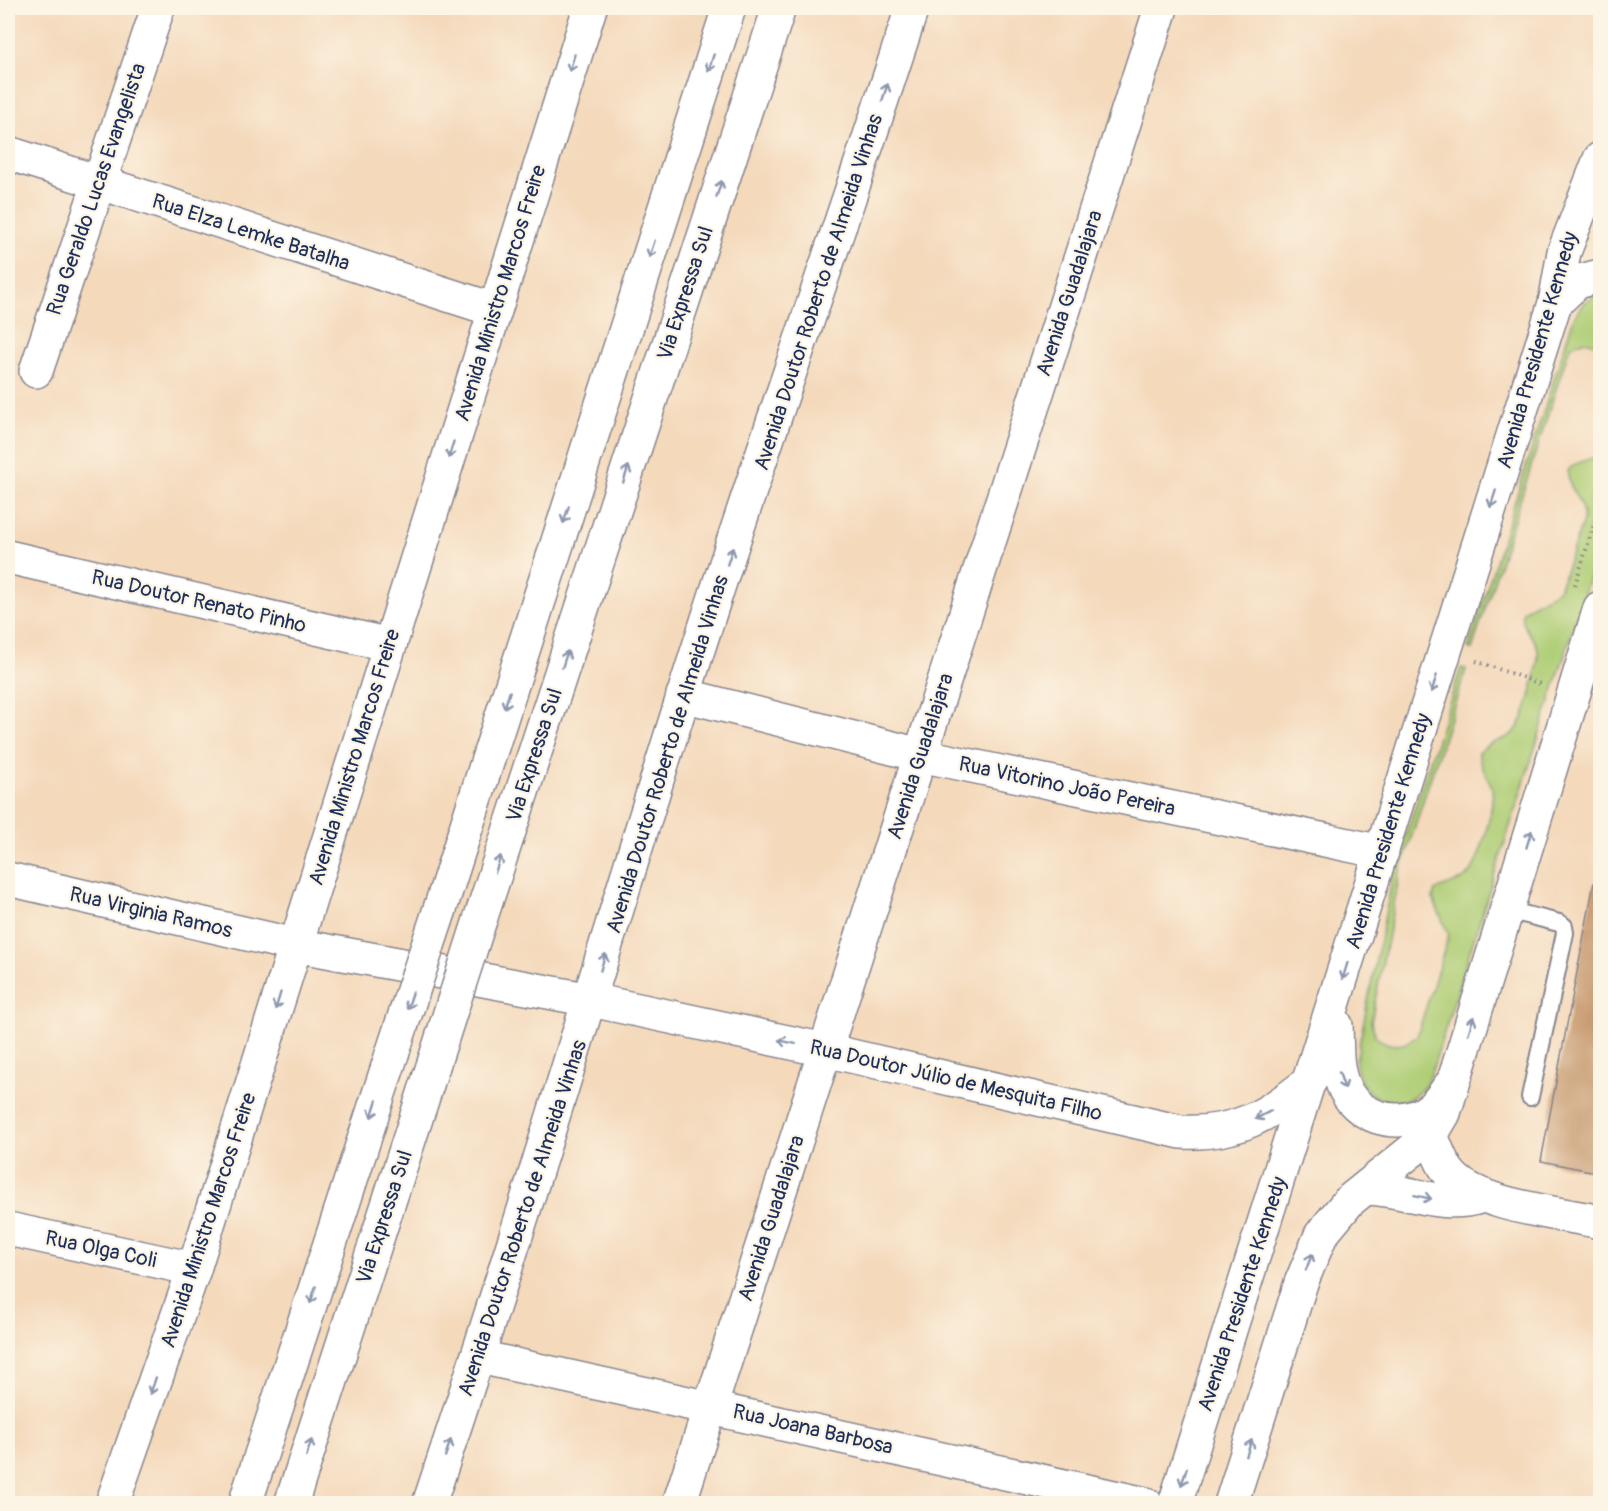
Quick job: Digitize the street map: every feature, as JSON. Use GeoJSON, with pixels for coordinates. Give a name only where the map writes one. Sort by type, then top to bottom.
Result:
{"type":"FeatureCollection","features":[{"type":"Feature","properties":{"kind":"main road","name":"Rua Geraldo Lucas Evangelista"},"geometry":{"type":"LineString","coordinates":[[36,371],[158,8]]}},
{"type":"Feature","properties":{"kind":"main road","name":"Avenida Ministro Marcos Freire"},"geometry":{"type":"LineString","coordinates":[[112,1503],[194,1269],[590,8]]}},
{"type":"Feature","properties":{"kind":"main road","name":"Via Expressa Sul"},"geometry":{"type":"LineString","coordinates":[[291,1503],[779,8]]}},
{"type":"Feature","properties":{"kind":"main road"},"geometry":{"type":"LineString","coordinates":[[757,73],[797,8]]}},
{"type":"Feature","properties":{"kind":"main road","name":"Avenida Doutor Roberto de Almeida Vinhas"},"geometry":{"type":"LineString","coordinates":[[429,1503],[479,1356],[591,1000],[683,695],[912,8]]}},
{"type":"Feature","properties":{"kind":"main road","name":"Avenida Guadalajara"},"geometry":{"type":"LineString","coordinates":[[679,1503],[1161,8]]}},
{"type":"Feature","properties":{"kind":"main road","name":"Via Expressa Sul"},"geometry":{"type":"LineString","coordinates":[[245,1503],[441,906],[724,13]]}},
{"type":"Feature","properties":{"kind":"main road","name":"Rua Elza Lemke Batalha"},"geometry":{"type":"LineString","coordinates":[[8,153],[495,310]]}},
{"type":"Feature","properties":{"kind":"main road","name":"Avenida Presidente Kennedy"},"geometry":{"type":"LineString","coordinates":[[1175,1503],[1555,303],[1564,252],[1600,159]]}},
{"type":"Feature","properties":{"kind":"main road"},"geometry":{"type":"LineString","coordinates":[[1555,303],[1577,282],[1600,276]]}},
{"type":"Feature","properties":{"kind":"main road","name":"Rua Doutor Renato Pinho"},"geometry":{"type":"LineString","coordinates":[[8,557],[390,645]]}},
{"type":"Feature","properties":{"kind":"main road"},"geometry":{"type":"LineString","coordinates":[[1231,1503],[1310,1257],[1334,1217],[1431,1135],[1444,1113],[1574,695],[1594,653],[1600,608]]}},
{"type":"Feature","properties":{"kind":"main road","name":"Rua Vitorino João Pereira"},"geometry":{"type":"LineString","coordinates":[[683,695],[920,755],[1382,852]]}},
{"type":"Feature","properties":{"kind":"main road","name":"Rua Virginia Ramos"},"geometry":{"type":"LineString","coordinates":[[8,879],[295,945],[591,1000]]}},
{"type":"Feature","properties":{"kind":"main road","name":"Rua Doutor Júlio de Mesquita Filho"},"geometry":{"type":"LineString","coordinates":[[591,1000],[825,1050],[1181,1132],[1206,1133],[1248,1122],[1279,1107],[1310,1081]]}},
{"type":"Feature","properties":{"kind":"main road"},"geometry":{"type":"LineString","coordinates":[[1335,1003],[1340,1077],[1348,1095],[1362,1109],[1388,1120],[1417,1116],[1434,1106],[1454,1081]]}},
{"type":"Feature","properties":{"kind":"main road"},"geometry":{"type":"LineString","coordinates":[[1431,1135],[1444,1167],[1480,1197]]}},
{"type":"Feature","properties":{"kind":"main road"},"geometry":{"type":"LineString","coordinates":[[1366,1188],[1382,1188],[1451,1202],[1480,1197],[1600,1222]]}},
{"type":"Feature","properties":{"kind":"main road","name":"Rua Olga Coli"},"geometry":{"type":"LineString","coordinates":[[8,1229],[194,1269]]}},
{"type":"Feature","properties":{"kind":"main road","name":"Rua Joana Barbosa"},"geometry":{"type":"LineString","coordinates":[[479,1356],[1146,1503]]}},
{"type":"Feature","properties":{"kind":"lane"},"geometry":{"type":"LineString","coordinates":[[1507,910],[1559,922],[1564,926],[1565,933],[1530,1097]]}},
{"type":"Feature","properties":{"kind":"path"},"geometry":{"type":"LineString","coordinates":[[1444,650],[1574,695]]}},
{"type":"Feature","properties":{"kind":"green space"},"geometry":{"type":"Polygon","coordinates":[[[1600,294],[1600,349],[1592,343],[1581,342],[1569,349],[1472,649],[1468,648],[1574,317],[1585,302],[1600,294]]]}},
{"type":"Feature","properties":{"kind":"green space"},"geometry":{"type":"Polygon","coordinates":[[[1600,453],[1600,544],[1429,1080],[1420,1092],[1408,1099],[1396,1102],[1384,1100],[1373,1095],[1364,1087],[1358,1075],[1356,1061],[1394,870],[1461,668],[1466,669],[1400,872],[1371,1022],[1376,1037],[1386,1043],[1402,1044],[1417,1036],[1449,935],[1433,899],[1435,891],[1469,874],[1478,858],[1489,819],[1492,796],[1491,784],[1480,762],[1479,753],[1488,745],[1510,735],[1522,719],[1536,674],[1538,653],[1537,646],[1523,622],[1522,614],[1527,608],[1559,589],[1583,521],[1581,507],[1570,484],[1568,471],[1571,467],[1600,453]]]}},
{"type":"Feature","properties":{"kind":"building"},"geometry":{"type":"Polygon","coordinates":[[[1594,883],[1600,884],[1600,1173],[1541,1161],[1594,883]]]}}]}
